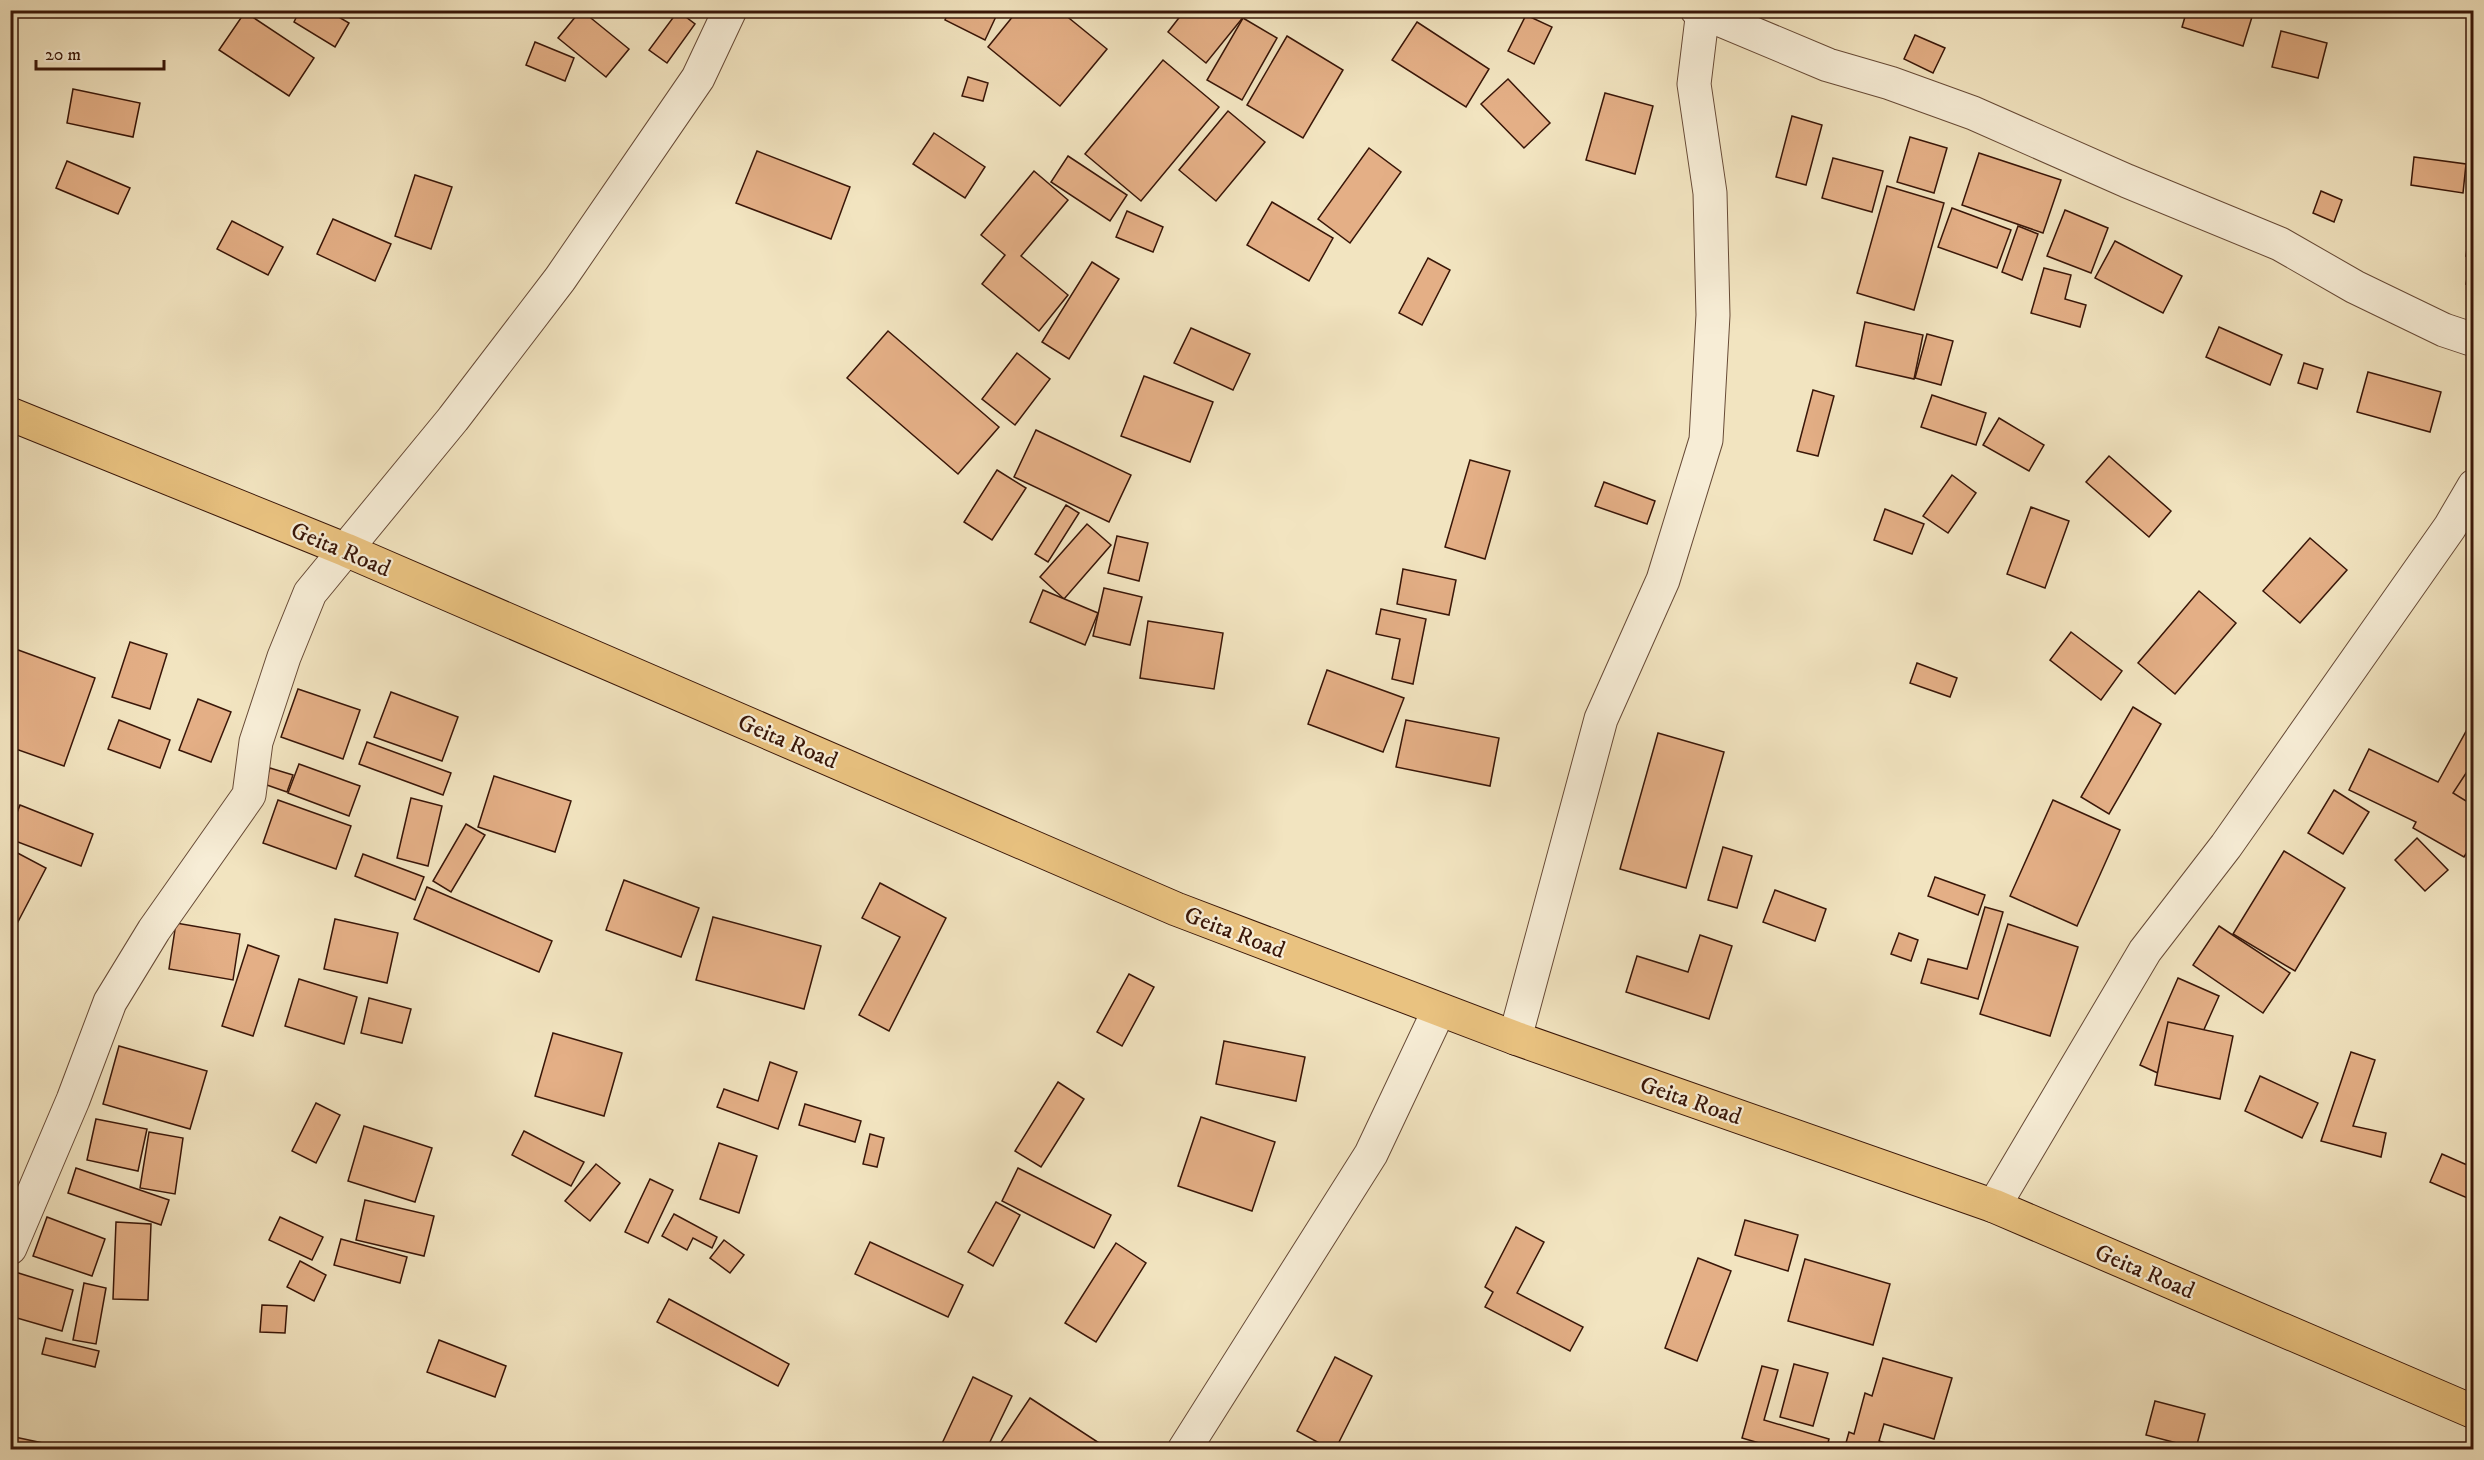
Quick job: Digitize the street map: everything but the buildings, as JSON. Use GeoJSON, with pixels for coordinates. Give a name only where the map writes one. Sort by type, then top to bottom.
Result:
{"type":"FeatureCollection","features":[{"type":"Feature","properties":{"kind":"highway","name":"Geita Road"},"geometry":{"type":"LineString","coordinates":[[10,414],[346,550],[1176,909],[1515,1038],[1994,1206],[2474,1412]]}},
{"type":"Feature","properties":{"kind":"street"},"geometry":{"type":"LineString","coordinates":[[10,1248],[73,1100],[110,1002],[154,930],[249,795],[256,742],[284,657],[310,593],[453,419],[560,279],[698,78],[730,10]]}},
{"type":"Feature","properties":{"kind":"street"},"geometry":{"type":"LineString","coordinates":[[1697,10],[1828,65],[1890,83],[1973,113],[2127,181],[2280,244],[2355,287],[2444,330],[2474,340]]}},
{"type":"Feature","properties":{"kind":"street"},"geometry":{"type":"LineString","coordinates":[[1515,1038],[1601,719],[1664,580],[1706,440],[1713,315],[1710,193],[1694,84],[1703,11]]}},
{"type":"Feature","properties":{"kind":"street"},"geometry":{"type":"LineString","coordinates":[[1994,1206],[2145,951],[2226,846],[2450,527],[2474,486]]}},
{"type":"Feature","properties":{"kind":"street"},"geometry":{"type":"LineString","coordinates":[[1184,1449],[1371,1154],[1439,1010]]}}]}
